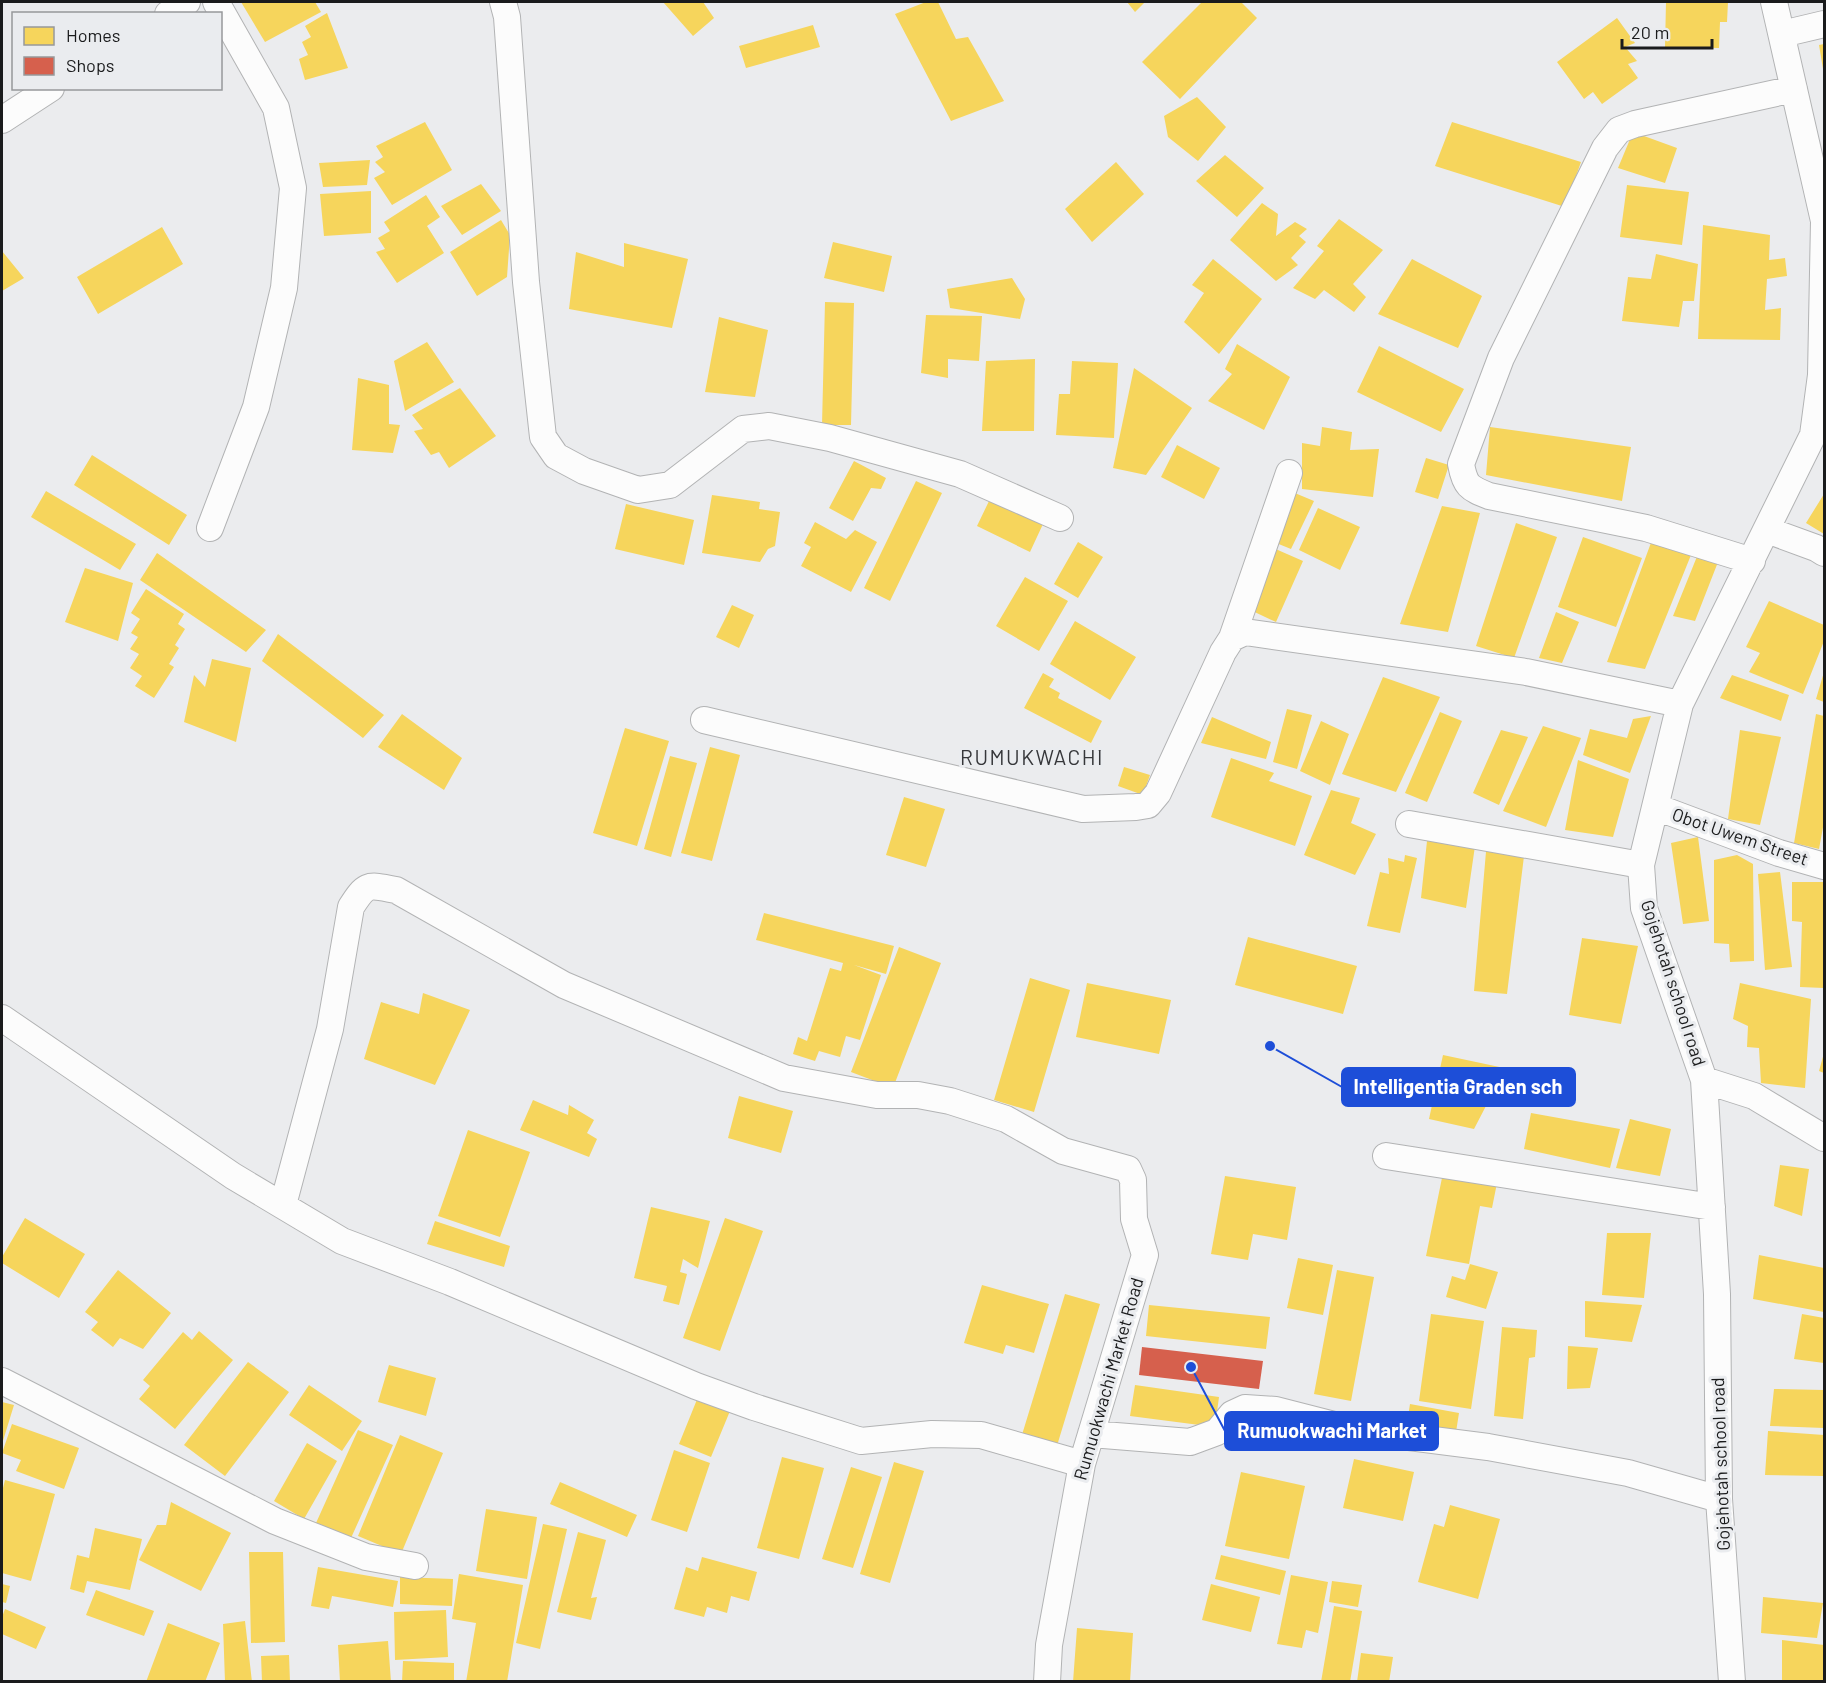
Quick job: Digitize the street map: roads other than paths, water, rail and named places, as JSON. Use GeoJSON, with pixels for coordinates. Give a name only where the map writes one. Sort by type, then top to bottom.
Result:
{"type":"FeatureCollection","features":[{"type":"Feature","properties":{"kind":"street"},"geometry":{"type":"LineString","coordinates":[[171,12],[187,2]]}},
{"type":"Feature","properties":{"kind":"street"},"geometry":{"type":"LineString","coordinates":[[503,2],[507,17],[526,282],[543,437],[556,456],[584,471],[638,490],[670,485],[743,429],[769,426],[830,438],[960,474],[1060,518]]}},
{"type":"Feature","properties":{"kind":"street","name":"Gojehotah school road"},"geometry":{"type":"LineString","coordinates":[[1732,1682],[1719,1499],[1717,1294],[1704,1080],[1644,908],[1641,865],[1680,705],[1767,530],[1819,434],[1824,221],[1774,2]]}},
{"type":"Feature","properties":{"kind":"street"},"geometry":{"type":"LineString","coordinates":[[210,528],[256,407],[284,288],[293,188],[276,108],[222,13]]}},
{"type":"Feature","properties":{"kind":"street"},"geometry":{"type":"LineString","coordinates":[[1782,34],[1824,24]]}},
{"type":"Feature","properties":{"kind":"street"},"geometry":{"type":"LineString","coordinates":[[1752,561],[1646,528],[1490,496],[1472,490],[1464,480],[1461,464],[1501,358],[1605,148],[1619,130],[1635,124],[1794,89]]}},
{"type":"Feature","properties":{"kind":"street"},"geometry":{"type":"LineString","coordinates":[[2,120],[48,90]]}},
{"type":"Feature","properties":{"kind":"street"},"geometry":{"type":"LineString","coordinates":[[704,720],[1083,809],[1136,807],[1148,804],[1158,793],[1222,652],[1232,638],[1288,473]]}},
{"type":"Feature","properties":{"kind":"street"},"geometry":{"type":"LineString","coordinates":[[1767,530],[1824,553]]}},
{"type":"Feature","properties":{"kind":"street"},"geometry":{"type":"LineString","coordinates":[[1232,638],[1245,632],[1526,672],[1680,705]]}},
{"type":"Feature","properties":{"kind":"street","name":"Obot Uwem Street"},"geometry":{"type":"LineString","coordinates":[[1656,807],[1779,853],[1824,866]]}},
{"type":"Feature","properties":{"kind":"street"},"geometry":{"type":"LineString","coordinates":[[1409,824],[1641,865]]}},
{"type":"Feature","properties":{"kind":"street","name":"Rumuokwachi Market Road"},"geometry":{"type":"LineString","coordinates":[[283,1205],[330,1029],[351,907],[362,890],[372,886],[396,890],[564,985],[784,1078],[878,1095],[918,1095],[950,1101],[1006,1119],[1063,1150],[1128,1169],[1133,1180],[1134,1219],[1145,1255],[1082,1464],[1049,1645],[1047,1682]]}},
{"type":"Feature","properties":{"kind":"street"},"geometry":{"type":"LineString","coordinates":[[2,1018],[233,1176],[342,1240],[450,1282],[598,1346],[754,1407],[861,1441],[932,1434],[981,1435],[1082,1464]]}},
{"type":"Feature","properties":{"kind":"street"},"geometry":{"type":"LineString","coordinates":[[1704,1080],[1754,1096],[1824,1138]]}},
{"type":"Feature","properties":{"kind":"street"},"geometry":{"type":"LineString","coordinates":[[1386,1156],[1712,1207]]}},
{"type":"Feature","properties":{"kind":"street"},"geometry":{"type":"LineString","coordinates":[[2,1382],[275,1521],[366,1557],[415,1566]]}},
{"type":"Feature","properties":{"kind":"street"},"geometry":{"type":"LineString","coordinates":[[1091,1434],[1190,1442],[1217,1432],[1232,1414],[1245,1408],[1276,1410],[1354,1430],[1488,1447],[1628,1473],[1719,1499]]}},
{"type":"Feature","properties":{"kind":"place","name":"Intelligentia Graden sch"},"geometry":{"type":"Point","coordinates":[1270,1046]}},
{"type":"Feature","properties":{"kind":"place","name":"Rumuokwachi Market"},"geometry":{"type":"Point","coordinates":[1191,1367]}},
{"type":"Feature","properties":{"kind":"district","name":"RUMUKWACHI"},"geometry":{"type":"Point","coordinates":[1032,758]}}]}
